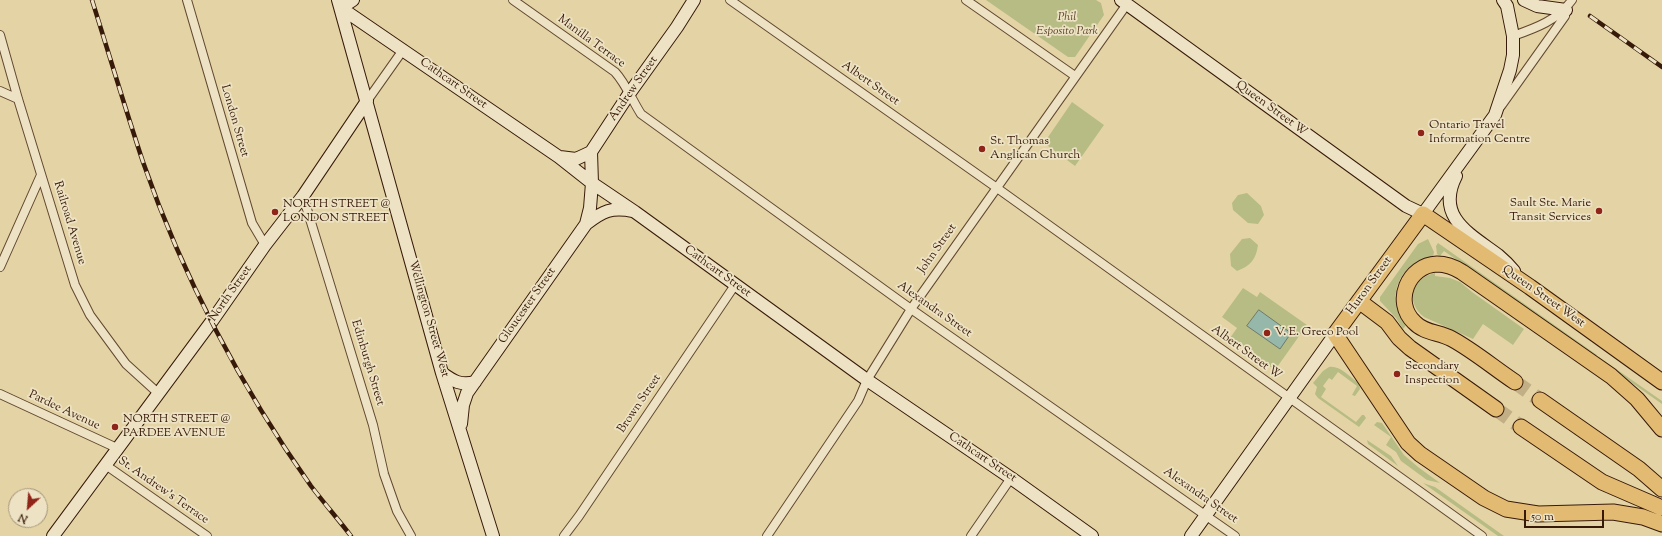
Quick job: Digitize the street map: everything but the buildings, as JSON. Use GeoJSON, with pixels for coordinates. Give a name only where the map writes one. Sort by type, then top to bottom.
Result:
{"type":"FeatureCollection","features":[{"type":"Feature","properties":{"kind":"highway","name":"Queen Street West"},"geometry":{"type":"LineString","coordinates":[[1423,214],[1530,287],[1662,382]]}},
{"type":"Feature","properties":{"kind":"highway","name":"Huron Street"},"geometry":{"type":"LineString","coordinates":[[1335,334],[1423,214]]}},
{"type":"Feature","properties":{"kind":"highway"},"geometry":{"type":"LineString","coordinates":[[1515,382],[1451,339],[1427,331],[1413,321],[1404,307],[1403,300],[1406,285],[1416,272],[1421,268],[1436,264],[1448,265],[1462,272],[1611,376],[1637,399],[1662,429]]}},
{"type":"Feature","properties":{"kind":"highway"},"geometry":{"type":"LineString","coordinates":[[1359,301],[1387,322],[1399,338],[1410,348],[1496,409]]}},
{"type":"Feature","properties":{"kind":"highway"},"geometry":{"type":"LineString","coordinates":[[1335,334],[1408,443],[1420,454],[1491,502],[1506,509],[1526,513],[1613,512],[1643,517],[1662,524]]}},
{"type":"Feature","properties":{"kind":"highway"},"geometry":{"type":"LineString","coordinates":[[1540,400],[1639,469],[1662,489]]}},
{"type":"Feature","properties":{"kind":"highway"},"geometry":{"type":"LineString","coordinates":[[1521,427],[1602,482],[1662,508]]}},
{"type":"Feature","properties":{"kind":"main road"},"geometry":{"type":"LineString","coordinates":[[340,4],[353,0]]}},
{"type":"Feature","properties":{"kind":"main road"},"geometry":{"type":"LineString","coordinates":[[677,27],[688,0]]}},
{"type":"Feature","properties":{"kind":"main road","name":"Andrew Street"},"geometry":{"type":"LineString","coordinates":[[591,152],[694,0]]}},
{"type":"Feature","properties":{"kind":"main road","name":"Huron Street"},"geometry":{"type":"LineString","coordinates":[[1423,214],[1495,115],[1510,70],[1513,36],[1507,6],[1503,0]]}},
{"type":"Feature","properties":{"kind":"main road"},"geometry":{"type":"LineString","coordinates":[[1524,0],[1537,6],[1569,5]]}},
{"type":"Feature","properties":{"kind":"main road","name":"Queen Street W"},"geometry":{"type":"LineString","coordinates":[[1124,2],[1399,202],[1423,214]]}},
{"type":"Feature","properties":{"kind":"main road","name":"Cathcart Street"},"geometry":{"type":"LineString","coordinates":[[340,4],[403,50],[559,157],[592,183],[635,212],[867,380],[1011,478],[1092,536]]}},
{"type":"Feature","properties":{"kind":"main road","name":"Wellington Street West"},"geometry":{"type":"LineString","coordinates":[[340,4],[442,373],[493,536]]}},
{"type":"Feature","properties":{"kind":"main road","name":"North Street"},"geometry":{"type":"LineString","coordinates":[[53,536],[107,466],[303,196],[367,101]]}},
{"type":"Feature","properties":{"kind":"main road"},"geometry":{"type":"LineString","coordinates":[[559,157],[576,159],[591,152],[592,183]]}},
{"type":"Feature","properties":{"kind":"main road"},"geometry":{"type":"LineString","coordinates":[[1468,153],[1450,192],[1450,206],[1454,217],[1467,232],[1500,257],[1530,287]]}},
{"type":"Feature","properties":{"kind":"main road","name":"Gloucester Street"},"geometry":{"type":"LineString","coordinates":[[460,428],[463,405],[467,393],[586,224],[590,208],[592,183]]}},
{"type":"Feature","properties":{"kind":"main road"},"geometry":{"type":"LineString","coordinates":[[586,224],[599,214],[610,209],[635,212]]}},
{"type":"Feature","properties":{"kind":"main road","name":"Huron Street"},"geometry":{"type":"LineString","coordinates":[[1191,536],[1335,334]]}},
{"type":"Feature","properties":{"kind":"main road"},"geometry":{"type":"LineString","coordinates":[[442,373],[452,381],[467,384],[475,382]]}},
{"type":"Feature","properties":{"kind":"street","name":"London Street"},"geometry":{"type":"LineString","coordinates":[[187,0],[252,223],[266,245]]}},
{"type":"Feature","properties":{"kind":"street","name":"Manilla Terrace"},"geometry":{"type":"LineString","coordinates":[[513,0],[615,72],[624,81],[629,94]]}},
{"type":"Feature","properties":{"kind":"street","name":"Albert Street"},"geometry":{"type":"LineString","coordinates":[[730,0],[997,188]]}},
{"type":"Feature","properties":{"kind":"street"},"geometry":{"type":"LineString","coordinates":[[966,0],[1075,76]]}},
{"type":"Feature","properties":{"kind":"street","name":"John Street"},"geometry":{"type":"LineString","coordinates":[[767,536],[858,401],[867,380],[911,309],[1075,76],[1124,2]]}},
{"type":"Feature","properties":{"kind":"street"},"geometry":{"type":"LineString","coordinates":[[1513,36],[1542,26],[1569,5]]}},
{"type":"Feature","properties":{"kind":"street","name":"Huron Street"},"geometry":{"type":"LineString","coordinates":[[1495,115],[1566,16],[1569,5]]}},
{"type":"Feature","properties":{"kind":"street","name":"Railroad Avenue"},"geometry":{"type":"LineString","coordinates":[[0,35],[75,285],[90,315],[126,364],[159,394]]}},
{"type":"Feature","properties":{"kind":"street","name":"North Street"},"geometry":{"type":"LineString","coordinates":[[367,101],[403,50]]}},
{"type":"Feature","properties":{"kind":"street"},"geometry":{"type":"LineString","coordinates":[[0,91],[18,99]]}},
{"type":"Feature","properties":{"kind":"street","name":"Alexandra Street"},"geometry":{"type":"LineString","coordinates":[[629,94],[641,114],[911,309],[1235,536]]}},
{"type":"Feature","properties":{"kind":"street"},"geometry":{"type":"LineString","coordinates":[[0,267],[41,175]]}},
{"type":"Feature","properties":{"kind":"street","name":"Albert Street W"},"geometry":{"type":"LineString","coordinates":[[997,188],[1482,536]]}},
{"type":"Feature","properties":{"kind":"street","name":"Edinburgh Street"},"geometry":{"type":"LineString","coordinates":[[303,196],[373,425],[384,474],[397,511],[411,536]]}},
{"type":"Feature","properties":{"kind":"street","name":"Brown Street"},"geometry":{"type":"LineString","coordinates":[[564,536],[735,285]]}},
{"type":"Feature","properties":{"kind":"street","name":"Pardee Avenue"},"geometry":{"type":"LineString","coordinates":[[0,394],[119,449]]}},
{"type":"Feature","properties":{"kind":"street","name":"St. Andrew's Terrace"},"geometry":{"type":"LineString","coordinates":[[107,466],[206,536]]}},
{"type":"Feature","properties":{"kind":"street"},"geometry":{"type":"LineString","coordinates":[[971,536],[1011,478]]}},
{"type":"Feature","properties":{"kind":"green space","name":"Phil Esposito Park"},"geometry":{"type":"Polygon","coordinates":[[[986,0],[1096,0],[1101,3],[1104,15],[1075,57],[1068,57],[986,0]]]}},
{"type":"Feature","properties":{"kind":"green space"},"geometry":{"type":"Polygon","coordinates":[[[1072,102],[1104,125],[1075,166],[1044,143],[1072,102]]]}},
{"type":"Feature","properties":{"kind":"green space"},"geometry":{"type":"Polygon","coordinates":[[[1247,193],[1261,206],[1264,215],[1258,224],[1248,223],[1233,210],[1232,203],[1238,195],[1247,193]]]}},
{"type":"Feature","properties":{"kind":"green space"},"geometry":{"type":"Polygon","coordinates":[[[1250,238],[1258,245],[1256,255],[1249,265],[1237,271],[1231,266],[1230,254],[1242,239],[1250,238]]]}},
{"type":"Feature","properties":{"kind":"green space"},"geometry":{"type":"Polygon","coordinates":[[[1428,239],[1434,252],[1433,257],[1421,260],[1404,273],[1396,293],[1396,304],[1400,314],[1407,324],[1403,329],[1396,318],[1380,301],[1380,297],[1418,244],[1428,239]]]}},
{"type":"Feature","properties":{"kind":"green space"},"geometry":{"type":"Polygon","coordinates":[[[1438,243],[1597,355],[1595,357],[1444,251],[1440,256],[1437,254],[1436,246],[1438,243]]]}},
{"type":"Feature","properties":{"kind":"green space"},"geometry":{"type":"Polygon","coordinates":[[[1435,273],[1435,276],[1450,278],[1460,282],[1524,329],[1513,345],[1483,324],[1473,339],[1424,317],[1414,304],[1413,291],[1420,280],[1435,273]]]}},
{"type":"Feature","properties":{"kind":"green space","name":"V. E. Greco Pool"},"geometry":{"type":"Polygon","coordinates":[[[1243,288],[1257,297],[1260,292],[1307,325],[1275,370],[1230,338],[1237,328],[1222,317],[1243,288]]]}},
{"type":"Feature","properties":{"kind":"green space"},"geometry":{"type":"Polygon","coordinates":[[[1599,357],[1662,401],[1662,404],[1598,359],[1599,357]]]}},
{"type":"Feature","properties":{"kind":"green space"},"geometry":{"type":"Polygon","coordinates":[[[1329,367],[1336,368],[1344,372],[1359,384],[1360,389],[1355,396],[1352,395],[1357,386],[1338,372],[1332,380],[1329,378],[1323,386],[1326,389],[1321,397],[1356,422],[1362,415],[1364,415],[1366,418],[1359,427],[1318,398],[1315,394],[1317,387],[1313,383],[1323,371],[1329,367]]]}},
{"type":"Feature","properties":{"kind":"green space"},"geometry":{"type":"Polygon","coordinates":[[[1377,422],[1382,423],[1404,455],[1440,483],[1427,480],[1401,461],[1396,452],[1386,445],[1391,437],[1374,425],[1377,422]]]}},
{"type":"Feature","properties":{"kind":"green space"},"geometry":{"type":"Polygon","coordinates":[[[1367,440],[1391,456],[1398,466],[1368,444],[1367,440]]]}},
{"type":"Feature","properties":{"kind":"green space"},"geometry":{"type":"Polygon","coordinates":[[[1423,483],[1435,487],[1504,536],[1498,536],[1423,483]]]}},
{"type":"Feature","properties":{"kind":"shaded area"},"geometry":{"type":"Polygon","coordinates":[[[1259,310],[1291,333],[1280,349],[1247,326],[1259,310]]]}},
{"type":"Feature","properties":{"kind":"tunnel"},"geometry":{"type":"LineString","coordinates":[[1515,382],[1540,400]]}},
{"type":"Feature","properties":{"kind":"tunnel"},"geometry":{"type":"LineString","coordinates":[[1496,409],[1521,427]]}},
{"type":"Feature","properties":{"kind":"railway"},"geometry":{"type":"LineString","coordinates":[[92,0],[143,162],[176,247],[195,289],[238,371],[261,410],[311,486],[351,536]]}},
{"type":"Feature","properties":{"kind":"railway"},"geometry":{"type":"LineString","coordinates":[[1590,16],[1662,67]]}},
{"type":"Feature","properties":{"kind":"place","name":"Ontario Travel Information Centre"},"geometry":{"type":"Point","coordinates":[1421,133]}},
{"type":"Feature","properties":{"kind":"place","name":"St. Thomas Anglican Church"},"geometry":{"type":"Point","coordinates":[982,149]}},
{"type":"Feature","properties":{"kind":"place","name":"Sault Ste. Marie Transit Services"},"geometry":{"type":"Point","coordinates":[1599,211]}},
{"type":"Feature","properties":{"kind":"place","name":"NORTH STREET @ LONDON STREET"},"geometry":{"type":"Point","coordinates":[275,212]}},
{"type":"Feature","properties":{"kind":"place","name":"V. E. Greco Pool"},"geometry":{"type":"Point","coordinates":[1267,333]}},
{"type":"Feature","properties":{"kind":"place","name":"Secondary Inspection"},"geometry":{"type":"Point","coordinates":[1397,374]}},
{"type":"Feature","properties":{"kind":"place","name":"NORTH STREET @ PARDEE AVENUE"},"geometry":{"type":"Point","coordinates":[115,427]}}]}
